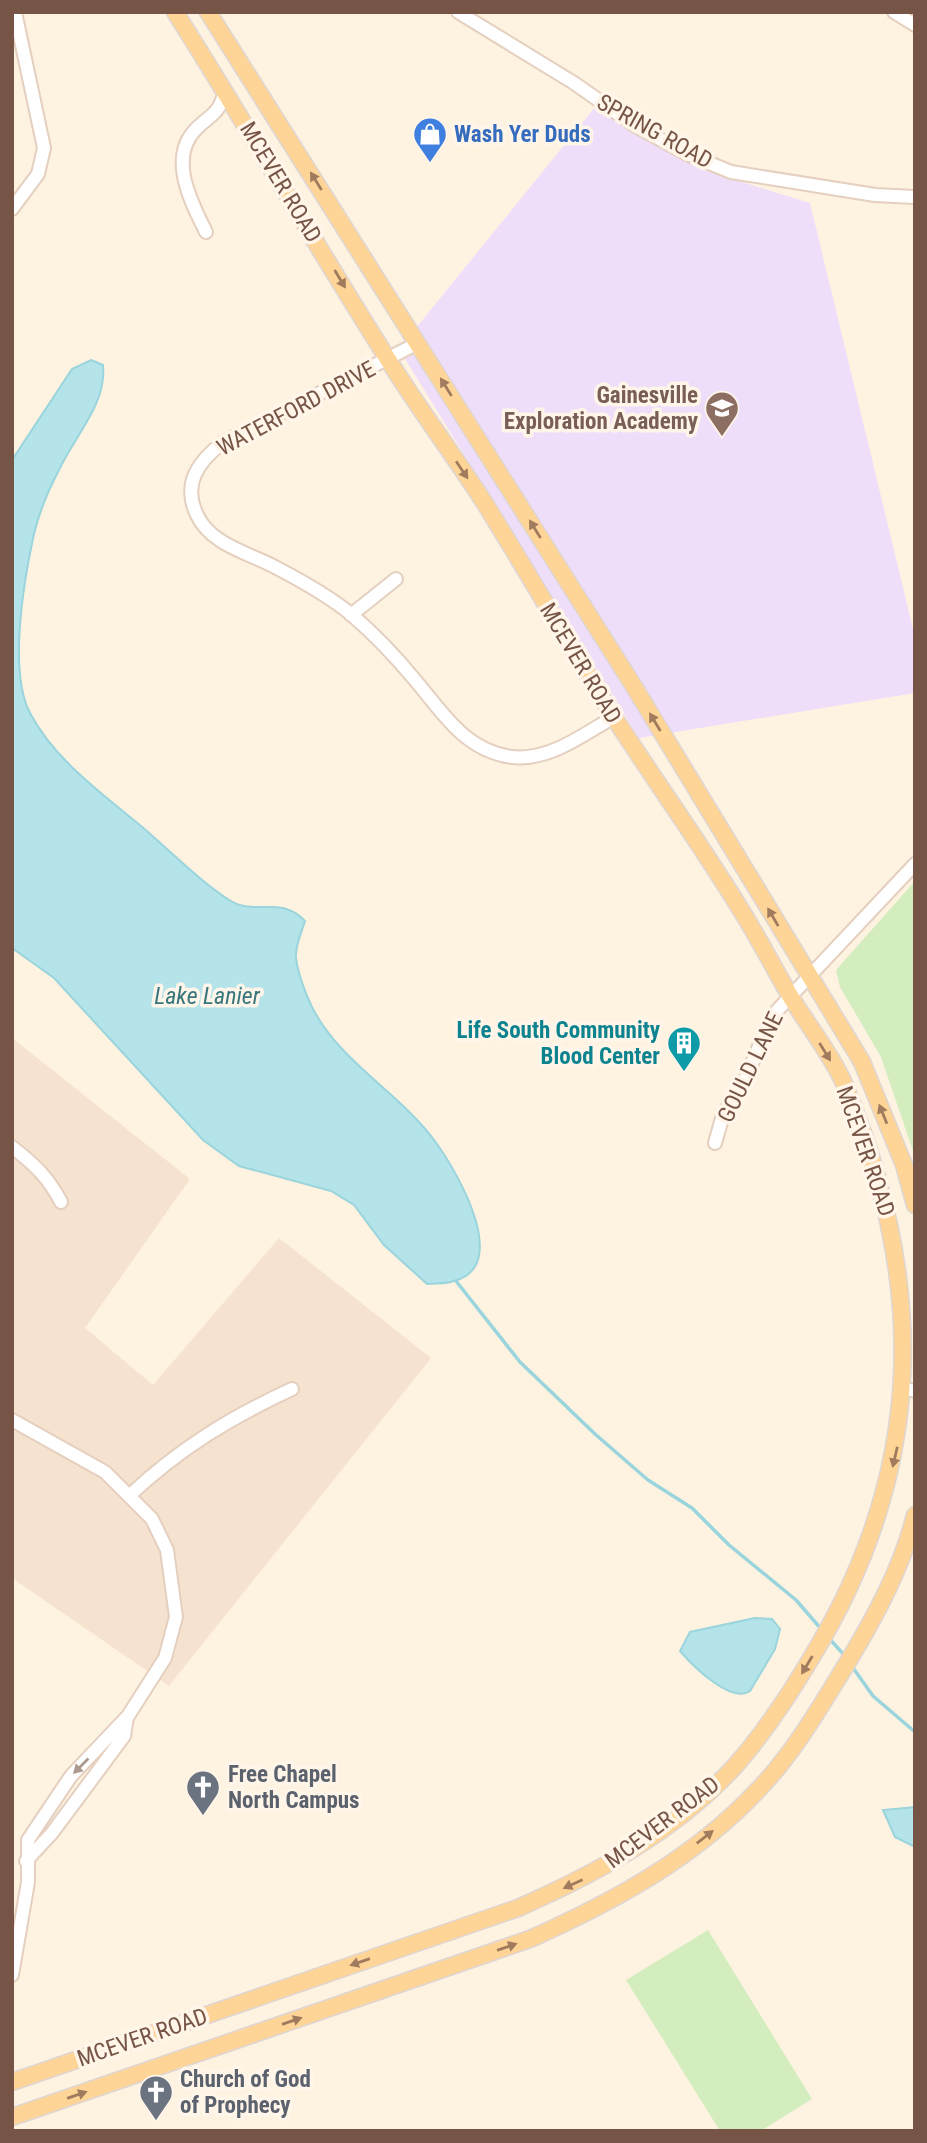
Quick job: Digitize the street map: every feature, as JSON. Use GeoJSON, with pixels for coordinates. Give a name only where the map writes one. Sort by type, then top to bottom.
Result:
{"type":"FeatureCollection","features":[{"type":"Feature","properties":{"kind":"main road","name":"MCEVER ROAD"},"geometry":{"type":"LineString","coordinates":[[12,2082],[518,1908],[585,1878],[639,1845],[688,1808],[733,1768],[780,1710],[844,1605],[880,1516],[910,1390],[899,1259],[883,1189],[841,1078],[742,912],[614,717],[483,501],[388,360],[175,12]]}},
{"type":"Feature","properties":{"kind":"main road","name":"MCEVER ROAD"},"geometry":{"type":"LineString","coordinates":[[208,12],[640,697],[807,976],[862,1062],[904,1165],[915,1205]]}},
{"type":"Feature","properties":{"kind":"main road"},"geometry":{"type":"LineString","coordinates":[[216,12],[226,28],[230,48]]}},
{"type":"Feature","properties":{"kind":"main road","name":"MCEVER ROAD"},"geometry":{"type":"LineString","coordinates":[[12,2117],[530,1939],[600,1908],[658,1872],[710,1834],[757,1791],[807,1729],[874,1620],[915,1515]]}},
{"type":"Feature","properties":{"kind":"street"},"geometry":{"type":"LineString","coordinates":[[12,209],[38,174],[44,148],[15,12]]}},
{"type":"Feature","properties":{"kind":"street","name":"SPRING ROAD"},"geometry":{"type":"LineString","coordinates":[[458,12],[574,83],[634,125],[685,153],[730,172],[875,195],[915,197]]}},
{"type":"Feature","properties":{"kind":"street"},"geometry":{"type":"LineString","coordinates":[[894,12],[915,25]]}},
{"type":"Feature","properties":{"kind":"street"},"geometry":{"type":"LineString","coordinates":[[206,232],[185,182],[183,154],[194,131],[221,109],[225,90]]}},
{"type":"Feature","properties":{"kind":"street","name":"WATERFORD DRIVE"},"geometry":{"type":"LineString","coordinates":[[418,343],[222,443],[206,455],[195,470],[191,484],[191,499],[197,516],[217,538],[313,588],[351,615],[415,680],[460,734],[479,747],[509,757],[533,757],[560,749],[614,717]]}},
{"type":"Feature","properties":{"kind":"street"},"geometry":{"type":"LineString","coordinates":[[351,615],[396,579]]}},
{"type":"Feature","properties":{"kind":"street","name":"GOULD LANE"},"geometry":{"type":"LineString","coordinates":[[715,1143],[723,1115],[743,1085],[771,1017],[789,994],[915,864]]}},
{"type":"Feature","properties":{"kind":"street"},"geometry":{"type":"LineString","coordinates":[[12,1147],[50,1179],[61,1202]]}},
{"type":"Feature","properties":{"kind":"street"},"geometry":{"type":"LineString","coordinates":[[130,1495],[164,1463],[204,1435],[292,1389]]}},
{"type":"Feature","properties":{"kind":"street"},"geometry":{"type":"LineString","coordinates":[[12,1420],[105,1472],[152,1519],[167,1550],[176,1617],[165,1658],[128,1716],[71,1776],[28,1840],[28,1882],[12,1975]]}},
{"type":"Feature","properties":{"kind":"street"},"geometry":{"type":"LineString","coordinates":[[26,1861],[52,1833],[124,1736],[128,1716]]}},
{"type":"Feature","properties":{"kind":"shaded area"},"geometry":{"type":"Polygon","coordinates":[[[599,102],[703,170],[810,203],[915,637],[915,693],[639,738],[399,349],[599,102]]]}},
{"type":"Feature","properties":{"kind":"shaded area"},"geometry":{"type":"Polygon","coordinates":[[[12,1038],[190,1179],[85,1328],[153,1385],[279,1238],[431,1358],[169,1686],[12,1578],[12,1038]]]}},
{"type":"Feature","properties":{"kind":"green space"},"geometry":{"type":"Polygon","coordinates":[[[915,881],[915,1157],[881,1057],[840,987],[836,970],[915,881]]]}},
{"type":"Feature","properties":{"kind":"green space"},"geometry":{"type":"Polygon","coordinates":[[[708,1930],[812,2099],[761,2131],[720,2131],[626,1980],[708,1930]]]}},
{"type":"Feature","properties":{"kind":"water","name":"Lake Lanier"},"geometry":{"type":"Polygon","coordinates":[[[91,360],[103,365],[100,393],[45,501],[34,534],[26,575],[19,650],[23,695],[30,713],[65,761],[209,885],[240,905],[286,909],[305,921],[296,957],[302,983],[312,1007],[338,1045],[407,1109],[437,1144],[456,1175],[475,1217],[479,1257],[471,1272],[454,1281],[427,1284],[384,1245],[354,1205],[331,1191],[239,1166],[203,1140],[54,978],[12,948],[12,460],[72,369],[91,360]]]}},
{"type":"Feature","properties":{"kind":"water"},"geometry":{"type":"Polygon","coordinates":[[[755,1618],[772,1619],[780,1629],[775,1649],[750,1691],[742,1694],[723,1688],[703,1674],[680,1651],[690,1632],[755,1618]]]}},
{"type":"Feature","properties":{"kind":"water"},"geometry":{"type":"Polygon","coordinates":[[[915,1807],[915,1847],[895,1837],[883,1810],[915,1807]]]}},
{"type":"Feature","properties":{"kind":"waterway"},"geometry":{"type":"LineString","coordinates":[[456,1281],[520,1362],[595,1434],[648,1480],[692,1508],[729,1545],[796,1600],[822,1630]]}},
{"type":"Feature","properties":{"kind":"waterway"},"geometry":{"type":"LineString","coordinates":[[827,1636],[845,1656]]}},
{"type":"Feature","properties":{"kind":"waterway"},"geometry":{"type":"LineString","coordinates":[[851,1665],[873,1696],[915,1732]]}},
{"type":"Feature","properties":{"kind":"place","name":"Wash Yer Duds"},"geometry":{"type":"Point","coordinates":[430,164]}},
{"type":"Feature","properties":{"kind":"place","name":"Gainesville Exploration Academy"},"geometry":{"type":"Point","coordinates":[722,438]}},
{"type":"Feature","properties":{"kind":"place","name":"Life South Community Blood Center"},"geometry":{"type":"Point","coordinates":[684,1073]}},
{"type":"Feature","properties":{"kind":"place","name":"Free Chapel North Campus"},"geometry":{"type":"Point","coordinates":[203,1817]}},
{"type":"Feature","properties":{"kind":"place","name":"Church of God of Prophecy"},"geometry":{"type":"Point","coordinates":[156,2122]}}]}
